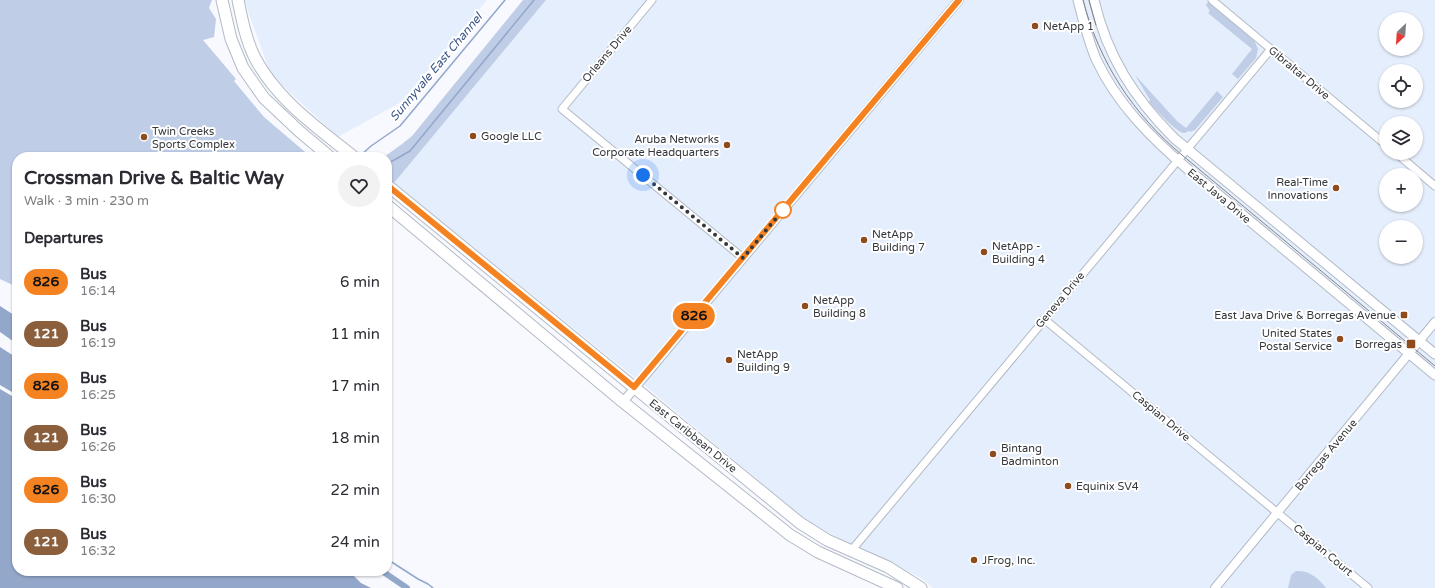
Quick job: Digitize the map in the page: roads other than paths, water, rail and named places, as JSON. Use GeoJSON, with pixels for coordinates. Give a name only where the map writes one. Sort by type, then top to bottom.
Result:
{"type":"FeatureCollection","features":[{"type":"Feature","properties":{"kind":"main road"},"geometry":{"type":"LineString","coordinates":[[222,0],[231,40],[243,68],[264,98],[324,152]]}},
{"type":"Feature","properties":{"kind":"main road"},"geometry":{"type":"LineString","coordinates":[[238,0],[243,26],[255,58],[274,86],[280,94],[306,118],[348,152]]}},
{"type":"Feature","properties":{"kind":"main road","name":"East Java Drive"},"geometry":{"type":"LineString","coordinates":[[1078,0],[1086,31],[1096,59],[1110,85],[1144,129],[1177,160],[1435,375]]}},
{"type":"Feature","properties":{"kind":"main road","name":"East Java Drive"},"geometry":{"type":"LineString","coordinates":[[1094,0],[1097,15],[1106,38],[1128,83],[1143,104],[1174,138],[1435,354]]}},
{"type":"Feature","properties":{"kind":"main road","name":"East Caribbean Drive"},"geometry":{"type":"LineString","coordinates":[[392,189],[800,523],[827,540],[888,567],[921,588]]}},
{"type":"Feature","properties":{"kind":"main road","name":"East Caribbean Drive"},"geometry":{"type":"LineString","coordinates":[[392,209],[623,402],[790,535],[818,552],[897,588]]}},
{"type":"Feature","properties":{"kind":"street","name":"Orleans Drive"},"geometry":{"type":"LineString","coordinates":[[652,0],[562,109],[743,258]]}},
{"type":"Feature","properties":{"kind":"street"},"geometry":{"type":"LineString","coordinates":[[623,402],[958,0]]}},
{"type":"Feature","properties":{"kind":"street","name":"Gibraltar Drive"},"geometry":{"type":"LineString","coordinates":[[1212,0],[1379,139]]}},
{"type":"Feature","properties":{"kind":"street","name":"Geneva Drive"},"geometry":{"type":"LineString","coordinates":[[851,551],[1271,49]]}},
{"type":"Feature","properties":{"kind":"street"},"geometry":{"type":"LineString","coordinates":[[1404,160],[1435,186]]}},
{"type":"Feature","properties":{"kind":"street","name":"Caspian Drive"},"geometry":{"type":"LineString","coordinates":[[1044,319],[1278,513]]}},
{"type":"Feature","properties":{"kind":"street","name":"Borregas Avenue"},"geometry":{"type":"LineString","coordinates":[[1216,588],[1435,322]]}},
{"type":"Feature","properties":{"kind":"street","name":"Caspian Court"},"geometry":{"type":"LineString","coordinates":[[1278,513],[1368,588]]}},
{"type":"Feature","properties":{"kind":"waterway","name":"Sunnyvale East Channel"},"geometry":{"type":"LineString","coordinates":[[364,152],[400,126],[505,0]]}},
{"type":"Feature","properties":{"kind":"waterway"},"geometry":{"type":"LineString","coordinates":[[392,161],[410,151],[534,0]]}},
{"type":"Feature","properties":{"kind":"waterway"},"geometry":{"type":"LineString","coordinates":[[392,562],[433,588]]}},
{"type":"Feature","properties":{"kind":"waterway"},"geometry":{"type":"LineString","coordinates":[[389,576],[407,588]]}},
{"type":"Feature","properties":{"kind":"tram line"},"geometry":{"type":"LineString","coordinates":[[1083,0],[1098,45],[1108,65],[1133,104],[1164,139],[1435,366]]}},
{"type":"Feature","properties":{"kind":"tram line"},"geometry":{"type":"LineString","coordinates":[[1089,0],[1096,25]]}},
{"type":"Feature","properties":{"kind":"place","name":"NetApp 1"},"geometry":{"type":"Point","coordinates":[1035,26]}},
{"type":"Feature","properties":{"kind":"place","name":"Google LLC"},"geometry":{"type":"Point","coordinates":[473,136]}},
{"type":"Feature","properties":{"kind":"place","name":"Twin Creeks Sports Complex"},"geometry":{"type":"Point","coordinates":[144,137]}},
{"type":"Feature","properties":{"kind":"place","name":"Aruba Networks Corporate Headquarters"},"geometry":{"type":"Point","coordinates":[727,145]}},
{"type":"Feature","properties":{"kind":"place","name":"Real-Time Innovations"},"geometry":{"type":"Point","coordinates":[1336,188]}},
{"type":"Feature","properties":{"kind":"place","name":"NetApp Building 7"},"geometry":{"type":"Point","coordinates":[864,240]}},
{"type":"Feature","properties":{"kind":"place","name":"NetApp - Building 4"},"geometry":{"type":"Point","coordinates":[984,252]}},
{"type":"Feature","properties":{"kind":"place","name":"NetApp Building 8"},"geometry":{"type":"Point","coordinates":[805,306]}},
{"type":"Feature","properties":{"kind":"place","name":"East Java Drive & Borregas Avenue"},"geometry":{"type":"Point","coordinates":[1404,315]}},
{"type":"Feature","properties":{"kind":"place","name":"United States Postal Service"},"geometry":{"type":"Point","coordinates":[1340,339]}},
{"type":"Feature","properties":{"kind":"place","name":"Borregas"},"geometry":{"type":"Point","coordinates":[1411,344]}},
{"type":"Feature","properties":{"kind":"place","name":"NetApp Building 9"},"geometry":{"type":"Point","coordinates":[729,360]}},
{"type":"Feature","properties":{"kind":"place","name":"Bintang Badminton"},"geometry":{"type":"Point","coordinates":[993,454]}},
{"type":"Feature","properties":{"kind":"place","name":"Equinix SV4"},"geometry":{"type":"Point","coordinates":[1068,486]}},
{"type":"Feature","properties":{"kind":"place","name":"JFrog, Inc."},"geometry":{"type":"Point","coordinates":[974,560]}}]}
